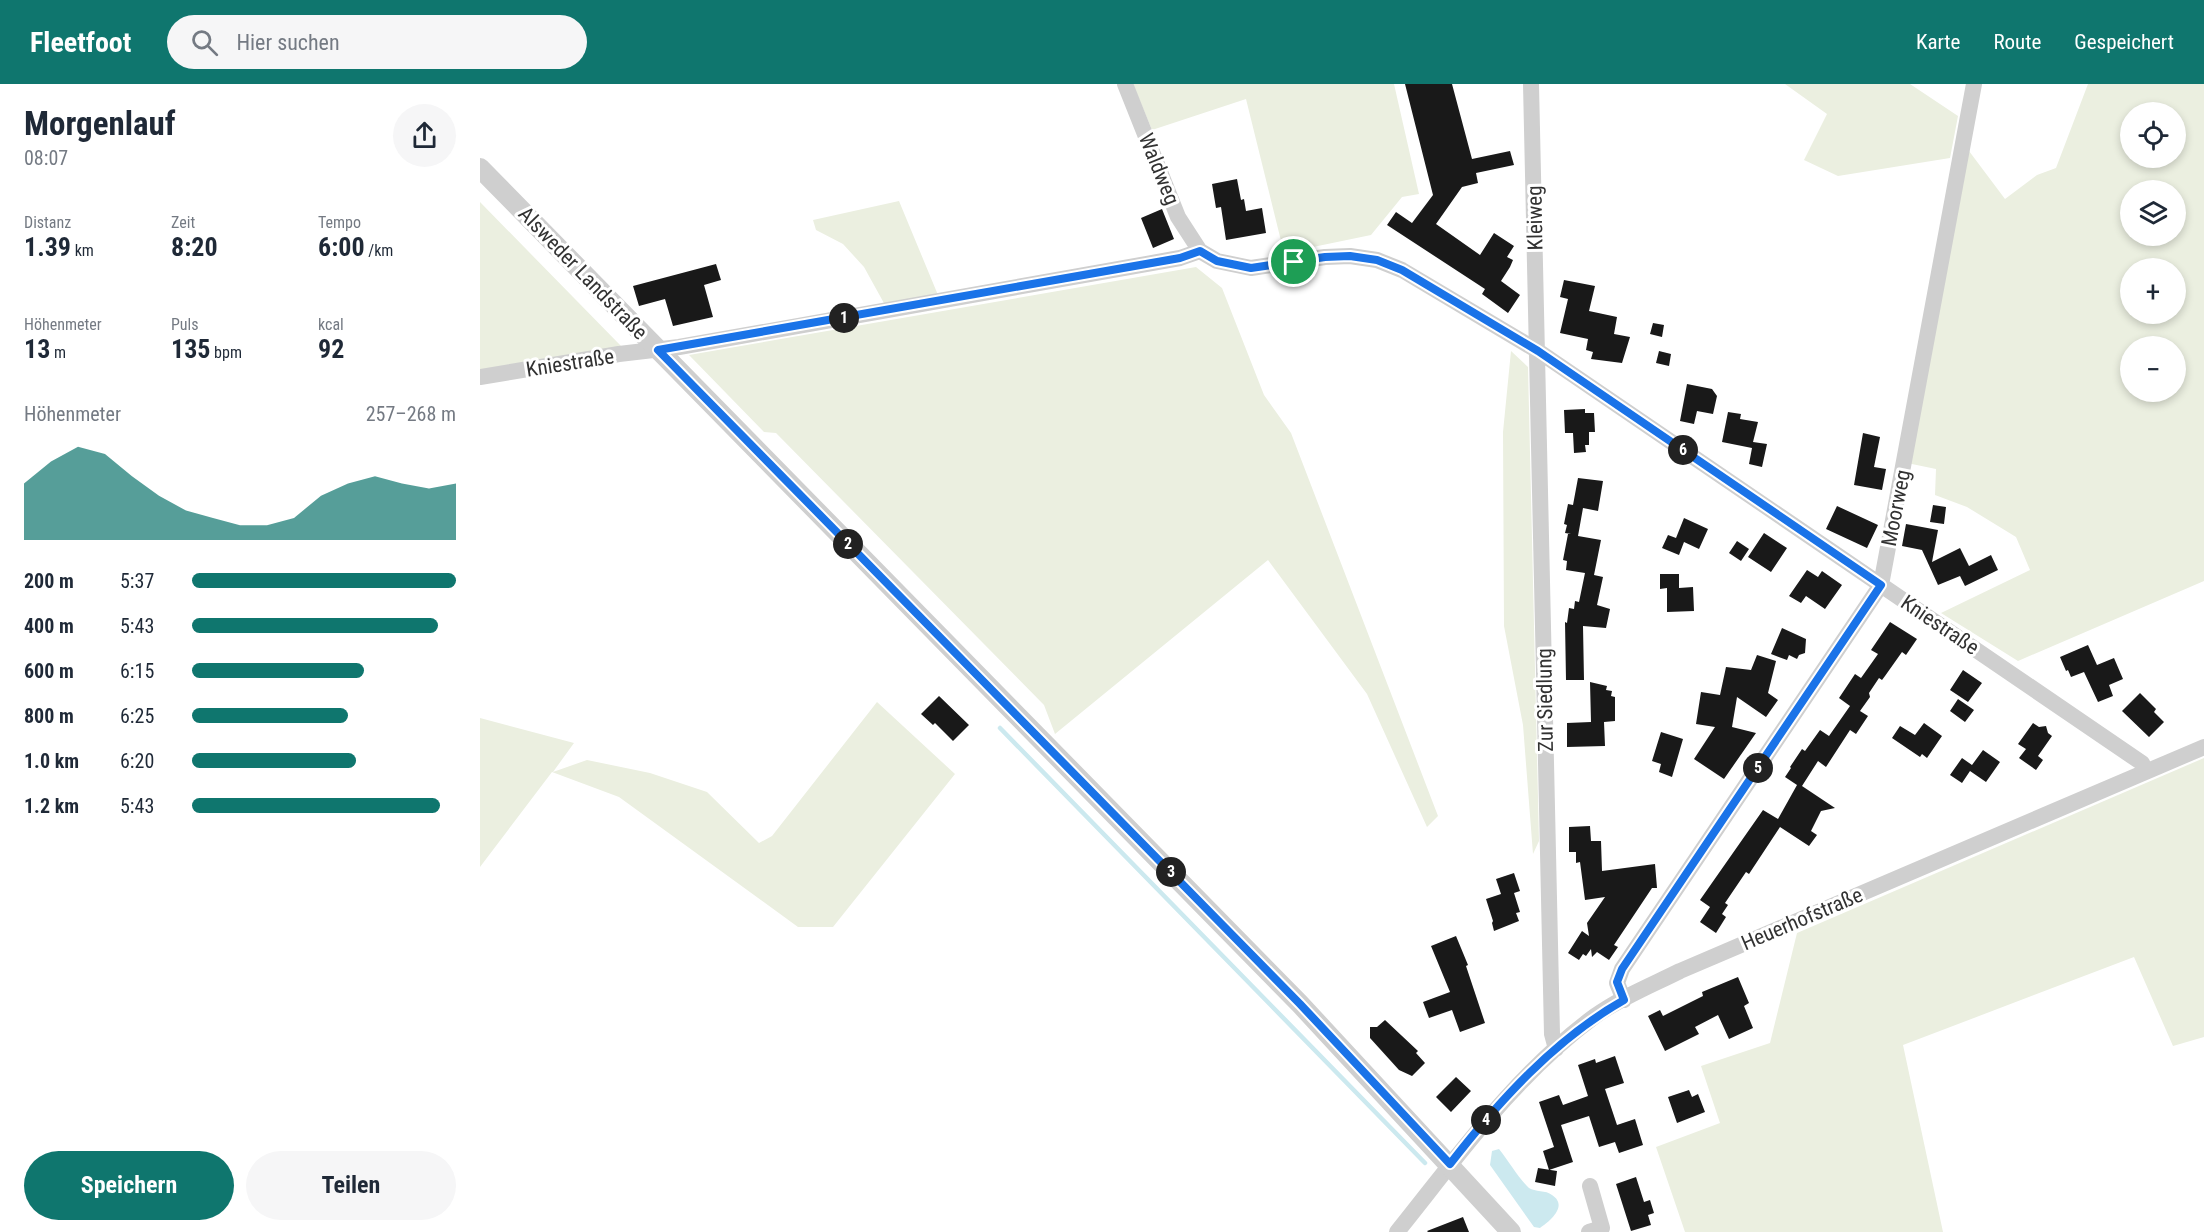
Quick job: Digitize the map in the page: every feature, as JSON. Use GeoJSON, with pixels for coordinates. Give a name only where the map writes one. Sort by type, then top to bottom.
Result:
{"type":"FeatureCollection","features":[{"type":"Feature","properties":{"kind":"street","name":"Waldweg"},"geometry":{"type":"LineString","coordinates":[[1125,84],[1178,217],[1200,251]]}},
{"type":"Feature","properties":{"kind":"street","name":"Kleiweg"},"geometry":{"type":"LineString","coordinates":[[1531,84],[1538,351]]}},
{"type":"Feature","properties":{"kind":"street","name":"Moorweg"},"geometry":{"type":"LineString","coordinates":[[1624,1000],[1617,982],[1622,969],[1881,585],[1974,84]]}},
{"type":"Feature","properties":{"kind":"street","name":"Alsweder Landstraße"},"geometry":{"type":"LineString","coordinates":[[480,168],[1300,1004],[1511,1232]]}},
{"type":"Feature","properties":{"kind":"street","name":"Kniestraße"},"geometry":{"type":"LineString","coordinates":[[480,377],[658,350],[1180,258],[1200,251],[1217,261],[1251,268],[1325,257],[1350,256],[1377,260],[1402,270],[1538,351],[2142,763],[2146,771]]}},
{"type":"Feature","properties":{"kind":"street","name":"Zur Siedlung"},"geometry":{"type":"LineString","coordinates":[[1538,351],[1552,1034],[1556,1049]]}},
{"type":"Feature","properties":{"kind":"street","name":"Heuerhofstraße"},"geometry":{"type":"LineString","coordinates":[[1397,1232],[1509,1094],[1556,1049],[1596,1016],[1680,971],[2204,747]]}},
{"type":"Feature","properties":{"kind":"street"},"geometry":{"type":"LineString","coordinates":[[1589,1232],[1602,1228],[1590,1186]]}},
{"type":"Feature","properties":{"kind":"shaded area"},"geometry":{"type":"Polygon","coordinates":[[[1133,84],[1394,84],[1419,194],[1402,197],[1371,235],[1284,253],[1246,99],[1152,130],[1133,84]]]}},
{"type":"Feature","properties":{"kind":"shaded area"},"geometry":{"type":"Polygon","coordinates":[[[1785,84],[1910,84],[1958,116],[1950,158],[1838,176],[1804,160],[1827,114],[1785,84]]]}},
{"type":"Feature","properties":{"kind":"shaded area"},"geometry":{"type":"Polygon","coordinates":[[[2088,84],[2204,84],[2204,581],[2018,661],[1941,613],[2030,570],[2016,537],[1967,507],[1935,495],[1936,469],[1907,463],[1969,151],[2005,199],[2037,175],[2056,168],[2088,84]]]}},
{"type":"Feature","properties":{"kind":"shaded area"},"geometry":{"type":"Polygon","coordinates":[[[899,201],[938,295],[885,305],[864,267],[843,244],[816,230],[813,220],[899,201]]]}},
{"type":"Feature","properties":{"kind":"shaded area"},"geometry":{"type":"Polygon","coordinates":[[[480,202],[622,347],[480,370],[480,202]]]}},
{"type":"Feature","properties":{"kind":"shaded area"},"geometry":{"type":"Polygon","coordinates":[[[1196,267],[1222,288],[1264,395],[1291,433],[1438,816],[1427,827],[1367,694],[1268,560],[1055,734],[1044,705],[776,433],[764,432],[689,355],[1196,267]]]}},
{"type":"Feature","properties":{"kind":"shaded area"},"geometry":{"type":"Polygon","coordinates":[[[1511,351],[1528,367],[1539,841],[1533,854],[1523,725],[1504,626],[1503,432],[1511,351]]]}},
{"type":"Feature","properties":{"kind":"shaded area"},"geometry":{"type":"Polygon","coordinates":[[[877,702],[955,774],[833,927],[798,927],[619,797],[552,772],[480,867],[480,718],[574,743],[553,772],[587,760],[650,773],[707,792],[759,843],[772,836],[877,702]]]}},
{"type":"Feature","properties":{"kind":"shaded area"},"geometry":{"type":"Polygon","coordinates":[[[2204,758],[2204,1037],[2173,1046],[2134,957],[1903,1045],[1943,1232],[1685,1232],[1656,1147],[1720,1123],[1701,1066],[1770,1043],[1797,933],[2204,758]]]}},
{"type":"Feature","properties":{"kind":"water"},"geometry":{"type":"Polygon","coordinates":[[[1499,1149],[1529,1188],[1550,1193],[1557,1199],[1559,1204],[1556,1213],[1540,1228],[1534,1227],[1490,1165],[1492,1151],[1499,1149]]]}},
{"type":"Feature","properties":{"kind":"building"},"geometry":{"type":"Polygon","coordinates":[[[1405,84],[1452,84],[1472,159],[1510,151],[1514,165],[1476,173],[1478,183],[1462,187],[1436,224],[1480,255],[1494,233],[1514,246],[1507,257],[1513,260],[1501,281],[1520,295],[1508,313],[1482,294],[1485,289],[1387,225],[1396,212],[1412,223],[1433,195],[1405,84]]]}},
{"type":"Feature","properties":{"kind":"building"},"geometry":{"type":"Polygon","coordinates":[[[1237,179],[1241,200],[1244,199],[1246,211],[1262,208],[1266,233],[1226,240],[1221,207],[1216,208],[1212,184],[1237,179]]]}},
{"type":"Feature","properties":{"kind":"building"},"geometry":{"type":"Polygon","coordinates":[[[1162,209],[1174,239],[1153,248],[1141,218],[1162,209]]]}},
{"type":"Feature","properties":{"kind":"building"},"geometry":{"type":"Polygon","coordinates":[[[716,264],[721,280],[704,285],[713,317],[673,326],[665,299],[639,306],[633,286],[716,264]]]}},
{"type":"Feature","properties":{"kind":"building"},"geometry":{"type":"Polygon","coordinates":[[[1564,280],[1595,286],[1589,311],[1617,317],[1614,334],[1630,337],[1622,363],[1591,359],[1593,352],[1586,350],[1588,339],[1560,333],[1568,299],[1560,297],[1564,280]]]}},
{"type":"Feature","properties":{"kind":"building"},"geometry":{"type":"Polygon","coordinates":[[[1653,323],[1664,325],[1662,337],[1650,334],[1653,323]]]}},
{"type":"Feature","properties":{"kind":"building"},"geometry":{"type":"Polygon","coordinates":[[[1659,351],[1671,354],[1669,366],[1656,363],[1659,351]]]}},
{"type":"Feature","properties":{"kind":"building"},"geometry":{"type":"Polygon","coordinates":[[[1687,384],[1712,389],[1717,396],[1713,414],[1697,411],[1694,424],[1680,421],[1687,384]]]}},
{"type":"Feature","properties":{"kind":"building"},"geometry":{"type":"Polygon","coordinates":[[[1585,409],[1585,413],[1594,413],[1595,432],[1589,432],[1589,445],[1585,445],[1586,452],[1574,453],[1573,433],[1565,433],[1564,410],[1585,409]]]}},
{"type":"Feature","properties":{"kind":"building"},"geometry":{"type":"Polygon","coordinates":[[[1728,412],[1741,414],[1740,419],[1758,422],[1753,442],[1767,444],[1762,467],[1749,464],[1752,448],[1722,442],[1728,412]]]}},
{"type":"Feature","properties":{"kind":"building"},"geometry":{"type":"Polygon","coordinates":[[[1863,433],[1880,437],[1874,467],[1886,469],[1882,490],[1854,485],[1863,433]]]}},
{"type":"Feature","properties":{"kind":"building"},"geometry":{"type":"Polygon","coordinates":[[[1578,478],[1603,481],[1598,511],[1583,508],[1578,536],[1601,540],[1594,575],[1603,577],[1597,605],[1610,609],[1606,628],[1583,626],[1584,680],[1566,680],[1565,622],[1567,623],[1569,608],[1574,609],[1575,601],[1579,602],[1585,573],[1566,570],[1567,561],[1563,560],[1568,534],[1571,534],[1565,533],[1567,525],[1564,524],[1568,504],[1573,505],[1578,478]]]}},
{"type":"Feature","properties":{"kind":"building"},"geometry":{"type":"Polygon","coordinates":[[[1933,505],[1946,507],[1944,524],[1930,522],[1933,505]]]}},
{"type":"Feature","properties":{"kind":"building"},"geometry":{"type":"Polygon","coordinates":[[[1837,506],[1878,525],[1867,548],[1826,529],[1837,506]]]}},
{"type":"Feature","properties":{"kind":"building"},"geometry":{"type":"Polygon","coordinates":[[[1684,518],[1708,529],[1699,549],[1684,542],[1679,555],[1662,548],[1668,535],[1676,538],[1684,518]]]}},
{"type":"Feature","properties":{"kind":"building"},"geometry":{"type":"Polygon","coordinates":[[[1906,524],[1938,530],[1932,562],[1960,548],[1969,566],[1991,555],[1998,570],[1965,586],[1960,576],[1938,585],[1922,550],[1902,546],[1906,524]]]}},
{"type":"Feature","properties":{"kind":"building"},"geometry":{"type":"Polygon","coordinates":[[[1764,533],[1787,548],[1771,572],[1748,557],[1764,533]]]}},
{"type":"Feature","properties":{"kind":"building"},"geometry":{"type":"Polygon","coordinates":[[[1737,541],[1749,549],[1741,561],[1729,553],[1737,541]]]}},
{"type":"Feature","properties":{"kind":"building"},"geometry":{"type":"Polygon","coordinates":[[[1807,570],[1818,577],[1822,571],[1842,585],[1825,609],[1806,596],[1801,603],[1789,596],[1807,570]]]}},
{"type":"Feature","properties":{"kind":"building"},"geometry":{"type":"Polygon","coordinates":[[[1660,574],[1679,574],[1679,588],[1693,587],[1694,611],[1667,612],[1667,588],[1660,589],[1660,574]]]}},
{"type":"Feature","properties":{"kind":"building"},"geometry":{"type":"Polygon","coordinates":[[[1890,622],[1917,639],[1906,655],[1902,652],[1882,680],[1879,678],[1869,693],[1870,697],[1860,711],[1868,716],[1856,734],[1850,730],[1826,767],[1818,761],[1802,786],[1835,808],[1821,811],[1811,831],[1817,835],[1809,846],[1780,827],[1749,874],[1746,872],[1725,903],[1728,905],[1722,914],[1726,917],[1716,933],[1700,922],[1710,907],[1700,900],[1763,810],[1778,819],[1797,785],[1785,777],[1790,767],[1802,749],[1805,751],[1820,730],[1829,736],[1850,706],[1839,698],[1855,674],[1861,678],[1878,654],[1871,650],[1890,622]]]}},
{"type":"Feature","properties":{"kind":"building"},"geometry":{"type":"Polygon","coordinates":[[[1782,628],[1806,639],[1805,653],[1799,655],[1797,659],[1789,655],[1787,660],[1771,654],[1782,628]]]}},
{"type":"Feature","properties":{"kind":"building"},"geometry":{"type":"Polygon","coordinates":[[[2088,645],[2097,665],[2114,658],[2123,679],[2109,685],[2113,696],[2098,702],[2084,672],[2071,677],[2060,657],[2088,645]]]}},
{"type":"Feature","properties":{"kind":"building"},"geometry":{"type":"Polygon","coordinates":[[[1757,655],[1776,661],[1768,693],[1778,700],[1766,717],[1737,697],[1732,727],[1756,733],[1724,779],[1694,759],[1715,727],[1696,724],[1701,692],[1720,695],[1726,667],[1751,670],[1757,655]]]}},
{"type":"Feature","properties":{"kind":"building"},"geometry":{"type":"Polygon","coordinates":[[[1963,670],[1982,683],[1968,702],[1950,690],[1963,670]]]}},
{"type":"Feature","properties":{"kind":"building"},"geometry":{"type":"Polygon","coordinates":[[[1590,682],[1607,686],[1606,690],[1612,691],[1611,696],[1615,697],[1615,721],[1604,722],[1605,746],[1567,747],[1567,723],[1591,722],[1590,682]]]}},
{"type":"Feature","properties":{"kind":"building"},"geometry":{"type":"Polygon","coordinates":[[[2140,693],[2156,709],[2154,712],[2164,722],[2149,737],[2122,711],[2140,693]]]}},
{"type":"Feature","properties":{"kind":"building"},"geometry":{"type":"Polygon","coordinates":[[[939,696],[969,725],[953,741],[935,723],[933,725],[921,714],[939,696]]]}},
{"type":"Feature","properties":{"kind":"building"},"geometry":{"type":"Polygon","coordinates":[[[1958,699],[1974,710],[1965,722],[1950,711],[1958,699]]]}},
{"type":"Feature","properties":{"kind":"building"},"geometry":{"type":"Polygon","coordinates":[[[1924,723],[1942,736],[1927,758],[1922,754],[1920,757],[1892,738],[1900,726],[1915,735],[1924,723]]]}},
{"type":"Feature","properties":{"kind":"building"},"geometry":{"type":"Polygon","coordinates":[[[2033,723],[2039,727],[2046,726],[2048,733],[2052,736],[2038,756],[2043,760],[2036,770],[2019,758],[2026,749],[2018,744],[2033,723]]]}},
{"type":"Feature","properties":{"kind":"building"},"geometry":{"type":"Polygon","coordinates":[[[1661,732],[1683,739],[1672,777],[1659,772],[1661,764],[1652,761],[1661,732]]]}},
{"type":"Feature","properties":{"kind":"building"},"geometry":{"type":"Polygon","coordinates":[[[1983,750],[2000,762],[1986,782],[1970,771],[1962,783],[1950,775],[1962,758],[1972,765],[1983,750]]]}},
{"type":"Feature","properties":{"kind":"building"},"geometry":{"type":"Polygon","coordinates":[[[1590,826],[1591,841],[1601,841],[1602,871],[1655,864],[1657,888],[1652,888],[1614,945],[1618,947],[1609,960],[1597,952],[1592,957],[1591,949],[1579,960],[1568,953],[1582,931],[1589,936],[1587,923],[1605,897],[1585,900],[1580,862],[1576,863],[1576,852],[1569,852],[1569,827],[1590,826]]]}},
{"type":"Feature","properties":{"kind":"building"},"geometry":{"type":"Polygon","coordinates":[[[1514,873],[1520,891],[1514,893],[1520,912],[1516,913],[1519,921],[1494,931],[1486,899],[1501,894],[1496,879],[1514,873]]]}},
{"type":"Feature","properties":{"kind":"building"},"geometry":{"type":"Polygon","coordinates":[[[1456,936],[1468,965],[1466,966],[1485,1023],[1460,1032],[1452,1010],[1429,1018],[1423,1002],[1450,992],[1431,946],[1456,936]]]}},
{"type":"Feature","properties":{"kind":"building"},"geometry":{"type":"Polygon","coordinates":[[[1738,977],[1749,1003],[1744,1006],[1753,1028],[1729,1039],[1718,1015],[1695,1027],[1699,1034],[1665,1051],[1648,1016],[1660,1010],[1663,1016],[1703,996],[1702,992],[1738,977]]]}},
{"type":"Feature","properties":{"kind":"building"},"geometry":{"type":"Polygon","coordinates":[[[1385,1020],[1418,1051],[1416,1053],[1425,1063],[1412,1076],[1399,1070],[1370,1038],[1370,1027],[1377,1027],[1385,1020]]]}},
{"type":"Feature","properties":{"kind":"building"},"geometry":{"type":"Polygon","coordinates":[[[1615,1056],[1624,1083],[1605,1089],[1617,1125],[1635,1119],[1643,1145],[1619,1153],[1615,1142],[1599,1147],[1589,1116],[1561,1125],[1573,1162],[1549,1170],[1543,1151],[1554,1147],[1539,1102],[1559,1095],[1563,1105],[1588,1096],[1578,1065],[1595,1059],[1596,1063],[1615,1056]]]}},
{"type":"Feature","properties":{"kind":"building"},"geometry":{"type":"Polygon","coordinates":[[[1456,1077],[1471,1091],[1451,1112],[1436,1097],[1456,1077]]]}},
{"type":"Feature","properties":{"kind":"building"},"geometry":{"type":"Polygon","coordinates":[[[1689,1090],[1692,1097],[1698,1094],[1705,1112],[1677,1123],[1668,1097],[1689,1090]]]}},
{"type":"Feature","properties":{"kind":"building"},"geometry":{"type":"Polygon","coordinates":[[[1538,1168],[1557,1171],[1555,1186],[1535,1182],[1538,1168]]]}},
{"type":"Feature","properties":{"kind":"building"},"geometry":{"type":"Polygon","coordinates":[[[1636,1177],[1644,1202],[1650,1200],[1654,1213],[1648,1215],[1651,1225],[1631,1231],[1616,1184],[1636,1177]]]}},
{"type":"Feature","properties":{"kind":"building"},"geometry":{"type":"Polygon","coordinates":[[[1463,1217],[1469,1232],[1427,1231],[1463,1217]]]}},
{"type":"Feature","properties":{"kind":"waterway"},"geometry":{"type":"LineString","coordinates":[[1000,728],[1425,1163]]}},
{"type":"Feature","properties":{"kind":"route"},"geometry":{"type":"LineString","coordinates":[[1200,251],[1217,261],[1251,268],[1294,262],[1350,256],[1377,260],[1402,270],[1538,351],[1881,585],[1622,969],[1617,982],[1624,1000],[1596,1016],[1556,1049],[1509,1094],[1450,1164],[1300,1004],[658,350],[1180,258],[1200,251]]}}]}
